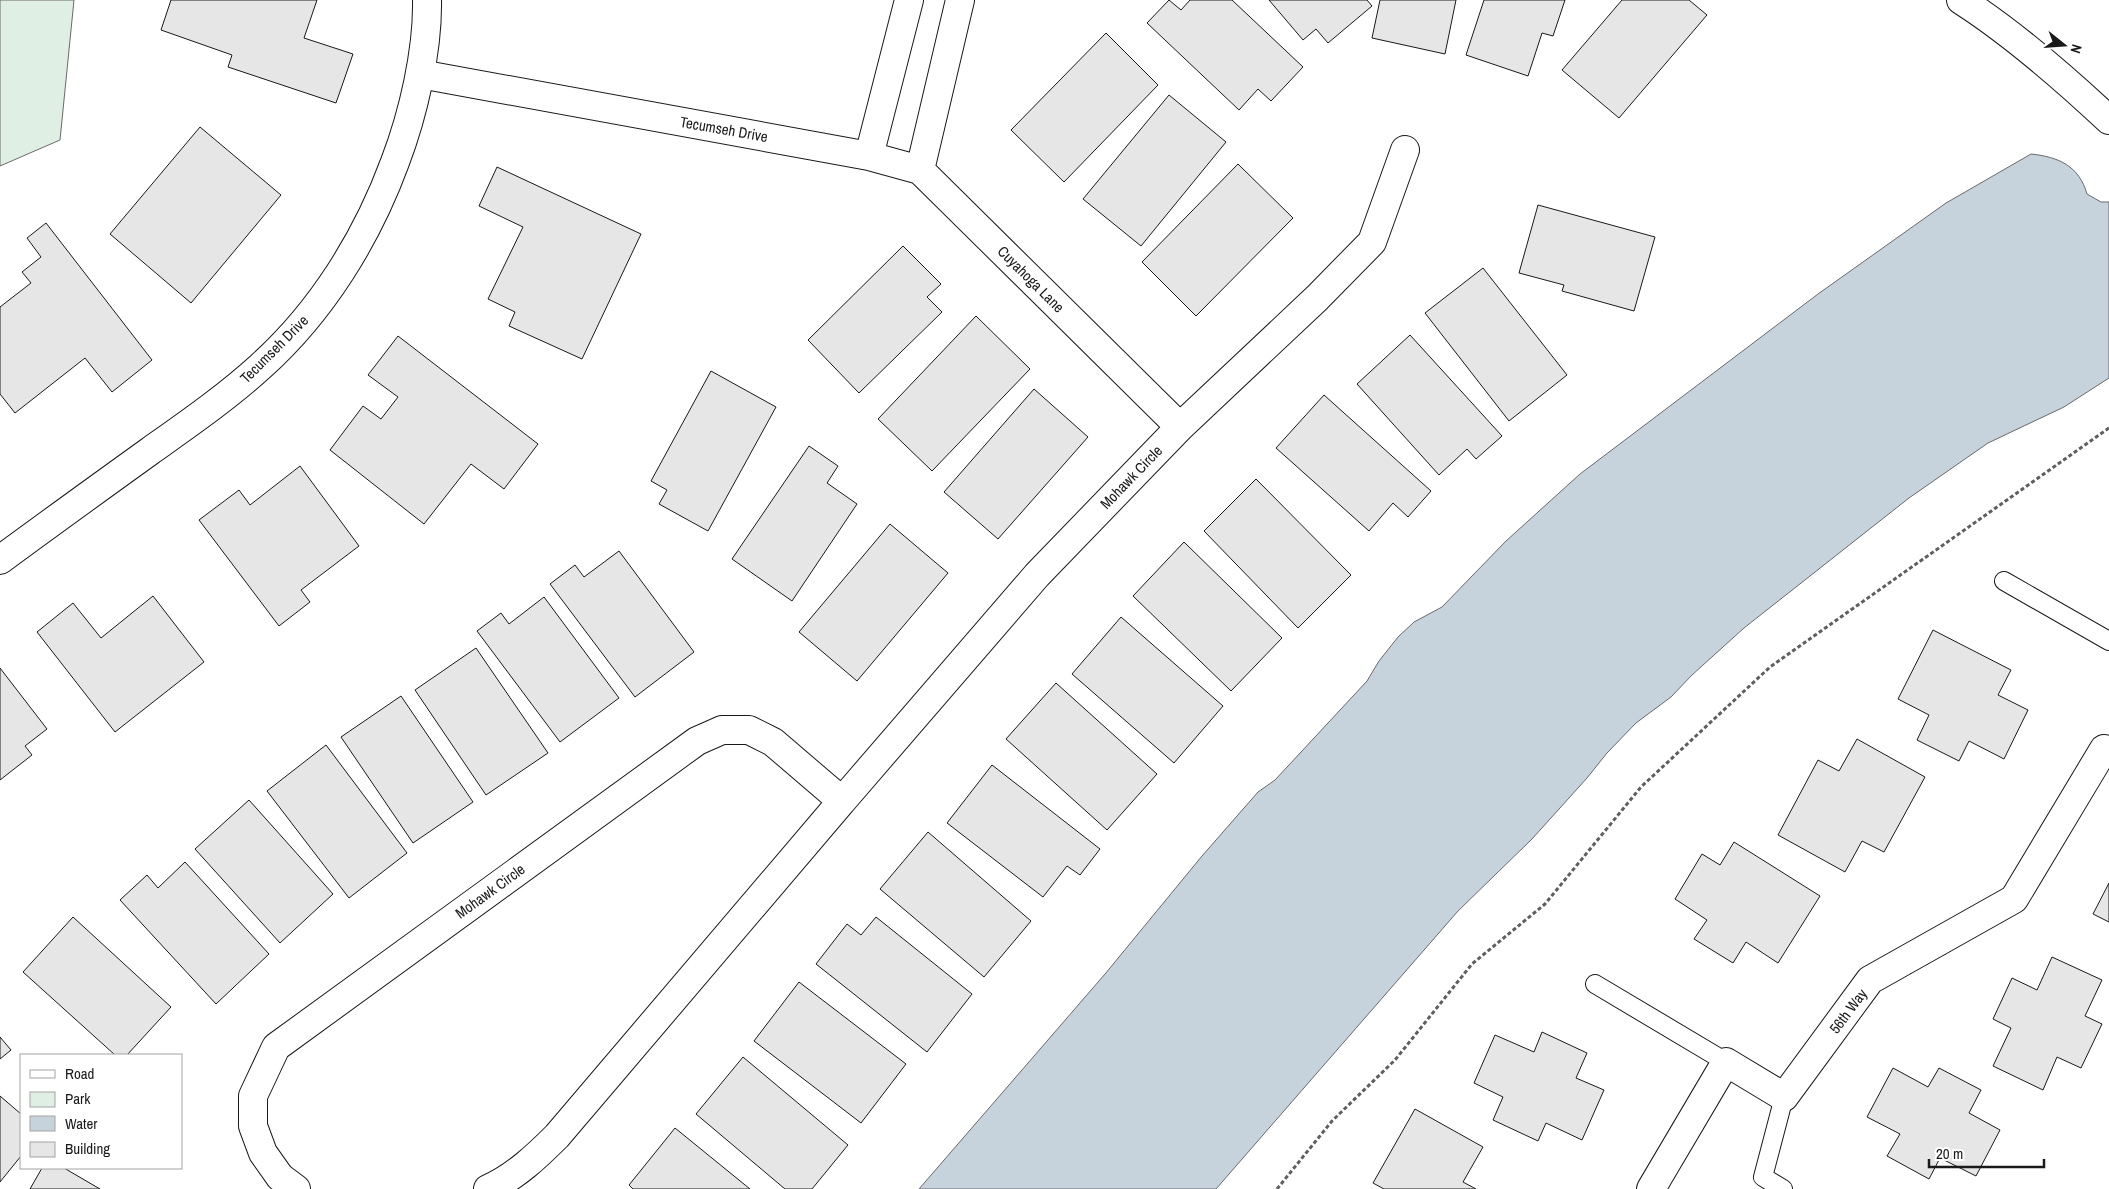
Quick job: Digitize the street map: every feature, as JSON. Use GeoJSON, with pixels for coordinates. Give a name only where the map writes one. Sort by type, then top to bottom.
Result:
{"type":"FeatureCollection","features":[{"type":"Feature","properties":{"kind":"street","name":"Tecumseh Drive"},"geometry":{"type":"LineString","coordinates":[[0,560],[209,409],[262,366],[309,315],[349,259],[381,198],[406,134],[420,74],[427,0]]}},
{"type":"Feature","properties":{"kind":"street"},"geometry":{"type":"LineString","coordinates":[[869,156],[908,0]]}},
{"type":"Feature","properties":{"kind":"street"},"geometry":{"type":"LineString","coordinates":[[920,170],[960,0]]}},
{"type":"Feature","properties":{"kind":"street"},"geometry":{"type":"LineString","coordinates":[[1961,0],[1978,11],[2071,84],[2109,120]]}},
{"type":"Feature","properties":{"kind":"street","name":"Tecumseh Drive"},"geometry":{"type":"LineString","coordinates":[[420,74],[869,156]]}},
{"type":"Feature","properties":{"kind":"street","name":"Mohawk Circle"},"geometry":{"type":"LineString","coordinates":[[488,1189],[538,1155],[557,1136],[1037,575],[1180,426],[1317,298],[1372,242],[1405,150]]}},
{"type":"Feature","properties":{"kind":"street","name":"Cuyahoga Lane"},"geometry":{"type":"LineString","coordinates":[[869,156],[920,170],[1180,426]]}},
{"type":"Feature","properties":{"kind":"street","name":"Mohawk Circle"},"geometry":{"type":"LineString","coordinates":[[296,1189],[280,1177],[263,1153],[253,1126],[253,1096],[276,1047],[697,741],[722,730],[749,730],[773,742],[842,801]]}},
{"type":"Feature","properties":{"kind":"street","name":"56th Way"},"geometry":{"type":"LineString","coordinates":[[1784,1097],[1870,980],[2014,899],[2104,749],[2109,750]]}},
{"type":"Feature","properties":{"kind":"street"},"geometry":{"type":"LineString","coordinates":[[1651,1189],[1726,1062],[1784,1097]]}},
{"type":"Feature","properties":{"kind":"lane"},"geometry":{"type":"LineString","coordinates":[[2004,581],[2109,642]]}},
{"type":"Feature","properties":{"kind":"lane"},"geometry":{"type":"LineString","coordinates":[[1595,984],[1726,1062]]}},
{"type":"Feature","properties":{"kind":"lane"},"geometry":{"type":"LineString","coordinates":[[1783,1189],[1763,1177],[1784,1097]]}},
{"type":"Feature","properties":{"kind":"path"},"geometry":{"type":"LineString","coordinates":[[1276,1189],[1332,1121],[1395,1060],[1472,964],[1545,904],[1641,787],[1770,667],[2109,428]]}},
{"type":"Feature","properties":{"kind":"green space"},"geometry":{"type":"Polygon","coordinates":[[[0,0],[74,0],[60,140],[0,166],[0,0]]]}},
{"type":"Feature","properties":{"kind":"water"},"geometry":{"type":"Polygon","coordinates":[[[2031,154],[2041,155],[2066,165],[2079,176],[2087,194],[2101,202],[2109,202],[2109,378],[2064,407],[1988,443],[1909,498],[1744,628],[1692,675],[1671,697],[1636,723],[1607,753],[1532,839],[1458,911],[1216,1189],[919,1189],[1105,974],[1202,856],[1258,792],[1275,780],[1367,681],[1379,661],[1398,637],[1414,622],[1442,607],[1506,541],[1580,474],[1818,294],[1946,203],[2031,154]]]}},
{"type":"Feature","properties":{"kind":"building"},"geometry":{"type":"Polygon","coordinates":[[[171,0],[317,0],[304,38],[353,54],[336,103],[228,67],[232,55],[161,30],[171,0]]]}},
{"type":"Feature","properties":{"kind":"building"},"geometry":{"type":"Polygon","coordinates":[[[1169,0],[1181,10],[1190,0],[1232,0],[1303,67],[1271,101],[1258,89],[1239,110],[1147,23],[1169,0]]]}},
{"type":"Feature","properties":{"kind":"building"},"geometry":{"type":"Polygon","coordinates":[[[1269,0],[1367,0],[1372,6],[1328,43],[1316,29],[1303,40],[1269,0]]]}},
{"type":"Feature","properties":{"kind":"building"},"geometry":{"type":"Polygon","coordinates":[[[1380,0],[1456,0],[1445,54],[1372,38],[1380,0]]]}},
{"type":"Feature","properties":{"kind":"building"},"geometry":{"type":"Polygon","coordinates":[[[1484,0],[1565,0],[1553,36],[1542,33],[1528,76],[1466,55],[1484,0]]]}},
{"type":"Feature","properties":{"kind":"building"},"geometry":{"type":"Polygon","coordinates":[[[1622,0],[1689,0],[1707,15],[1619,118],[1562,70],[1622,0]]]}},
{"type":"Feature","properties":{"kind":"building"},"geometry":{"type":"Polygon","coordinates":[[[1106,33],[1158,85],[1064,182],[1011,130],[1106,33]]]}},
{"type":"Feature","properties":{"kind":"building"},"geometry":{"type":"Polygon","coordinates":[[[1169,95],[1226,142],[1141,246],[1083,199],[1169,95]]]}},
{"type":"Feature","properties":{"kind":"building"},"geometry":{"type":"Polygon","coordinates":[[[200,127],[281,195],[191,303],[110,234],[200,127]]]}},
{"type":"Feature","properties":{"kind":"building"},"geometry":{"type":"Polygon","coordinates":[[[1238,164],[1293,218],[1196,316],[1142,262],[1238,164]]]}},
{"type":"Feature","properties":{"kind":"building"},"geometry":{"type":"Polygon","coordinates":[[[497,167],[641,234],[582,359],[509,326],[515,312],[488,299],[523,227],[479,206],[497,167]]]}},
{"type":"Feature","properties":{"kind":"building"},"geometry":{"type":"Polygon","coordinates":[[[1538,205],[1655,237],[1634,311],[1562,291],[1564,285],[1519,273],[1538,205]]]}},
{"type":"Feature","properties":{"kind":"building"},"geometry":{"type":"Polygon","coordinates":[[[46,223],[152,360],[112,392],[85,358],[15,413],[0,394],[0,307],[31,283],[22,272],[41,257],[27,238],[46,223]]]}},
{"type":"Feature","properties":{"kind":"building"},"geometry":{"type":"Polygon","coordinates":[[[903,246],[941,284],[927,297],[942,312],[859,393],[808,340],[903,246]]]}},
{"type":"Feature","properties":{"kind":"building"},"geometry":{"type":"Polygon","coordinates":[[[1483,268],[1567,375],[1509,421],[1425,313],[1483,268]]]}},
{"type":"Feature","properties":{"kind":"building"},"geometry":{"type":"Polygon","coordinates":[[[976,316],[1030,369],[932,471],[878,419],[976,316]]]}},
{"type":"Feature","properties":{"kind":"building"},"geometry":{"type":"Polygon","coordinates":[[[1410,335],[1502,436],[1476,459],[1467,449],[1439,475],[1357,384],[1410,335]]]}},
{"type":"Feature","properties":{"kind":"building"},"geometry":{"type":"Polygon","coordinates":[[[398,336],[538,444],[504,489],[471,464],[424,524],[330,450],[363,406],[381,419],[398,397],[368,375],[398,336]]]}},
{"type":"Feature","properties":{"kind":"building"},"geometry":{"type":"Polygon","coordinates":[[[711,371],[776,407],[708,531],[659,504],[667,490],[651,481],[711,371]]]}},
{"type":"Feature","properties":{"kind":"building"},"geometry":{"type":"Polygon","coordinates":[[[1034,389],[1088,437],[998,539],[944,492],[1034,389]]]}},
{"type":"Feature","properties":{"kind":"building"},"geometry":{"type":"Polygon","coordinates":[[[1324,395],[1431,491],[1408,517],[1393,503],[1369,531],[1276,448],[1324,395]]]}},
{"type":"Feature","properties":{"kind":"building"},"geometry":{"type":"Polygon","coordinates":[[[809,446],[838,466],[827,483],[857,504],[792,601],[732,559],[809,446]]]}},
{"type":"Feature","properties":{"kind":"building"},"geometry":{"type":"Polygon","coordinates":[[[300,466],[359,546],[301,590],[310,602],[279,626],[199,520],[239,490],[250,505],[300,466]]]}},
{"type":"Feature","properties":{"kind":"building"},"geometry":{"type":"Polygon","coordinates":[[[1256,479],[1351,575],[1298,628],[1204,531],[1256,479]]]}},
{"type":"Feature","properties":{"kind":"building"},"geometry":{"type":"Polygon","coordinates":[[[890,524],[948,573],[857,681],[799,632],[890,524]]]}},
{"type":"Feature","properties":{"kind":"building"},"geometry":{"type":"Polygon","coordinates":[[[1184,542],[1282,638],[1231,691],[1133,596],[1184,542]]]}},
{"type":"Feature","properties":{"kind":"building"},"geometry":{"type":"Polygon","coordinates":[[[619,551],[694,652],[635,697],[550,584],[575,565],[584,577],[619,551]]]}},
{"type":"Feature","properties":{"kind":"building"},"geometry":{"type":"Polygon","coordinates":[[[153,596],[204,662],[115,732],[37,632],[73,603],[101,638],[153,596]]]}},
{"type":"Feature","properties":{"kind":"building"},"geometry":{"type":"Polygon","coordinates":[[[544,597],[619,698],[560,742],[477,631],[501,613],[509,624],[544,597]]]}},
{"type":"Feature","properties":{"kind":"building"},"geometry":{"type":"Polygon","coordinates":[[[1121,617],[1223,706],[1174,763],[1072,674],[1121,617]]]}},
{"type":"Feature","properties":{"kind":"building"},"geometry":{"type":"Polygon","coordinates":[[[1933,630],[2011,670],[1998,695],[2028,710],[2004,759],[1969,741],[1959,761],[1917,740],[1929,715],[1898,699],[1933,630]]]}},
{"type":"Feature","properties":{"kind":"building"},"geometry":{"type":"Polygon","coordinates":[[[476,648],[548,753],[486,795],[415,690],[476,648]]]}},
{"type":"Feature","properties":{"kind":"building"},"geometry":{"type":"Polygon","coordinates":[[[0,668],[47,729],[25,746],[32,755],[0,780],[0,668]]]}},
{"type":"Feature","properties":{"kind":"building"},"geometry":{"type":"Polygon","coordinates":[[[1056,683],[1157,774],[1107,830],[1006,739],[1056,683]]]}},
{"type":"Feature","properties":{"kind":"building"},"geometry":{"type":"Polygon","coordinates":[[[401,696],[473,802],[413,843],[341,737],[401,696]]]}},
{"type":"Feature","properties":{"kind":"building"},"geometry":{"type":"Polygon","coordinates":[[[1857,739],[1925,777],[1884,852],[1862,841],[1845,872],[1778,835],[1818,760],[1839,771],[1857,739]]]}},
{"type":"Feature","properties":{"kind":"building"},"geometry":{"type":"Polygon","coordinates":[[[326,745],[407,853],[349,898],[267,791],[326,745]]]}},
{"type":"Feature","properties":{"kind":"building"},"geometry":{"type":"Polygon","coordinates":[[[992,765],[1100,849],[1080,875],[1067,866],[1043,897],[947,823],[992,765]]]}},
{"type":"Feature","properties":{"kind":"building"},"geometry":{"type":"Polygon","coordinates":[[[249,800],[333,894],[280,943],[195,849],[249,800]]]}},
{"type":"Feature","properties":{"kind":"building"},"geometry":{"type":"Polygon","coordinates":[[[928,832],[1031,921],[984,977],[880,889],[928,832]]]}},
{"type":"Feature","properties":{"kind":"building"},"geometry":{"type":"Polygon","coordinates":[[[1734,842],[1820,896],[1778,963],[1746,942],[1733,963],[1694,939],[1707,920],[1675,899],[1702,854],[1720,865],[1734,842]]]}},
{"type":"Feature","properties":{"kind":"building"},"geometry":{"type":"Polygon","coordinates":[[[185,862],[269,954],[216,1004],[120,900],[147,875],[158,888],[185,862]]]}},
{"type":"Feature","properties":{"kind":"building"},"geometry":{"type":"Polygon","coordinates":[[[2109,883],[2109,922],[2093,914],[2109,883]]]}},
{"type":"Feature","properties":{"kind":"building"},"geometry":{"type":"Polygon","coordinates":[[[73,917],[171,1007],[128,1054],[114,1054],[23,972],[73,917]]]}},
{"type":"Feature","properties":{"kind":"building"},"geometry":{"type":"Polygon","coordinates":[[[876,917],[972,994],[927,1052],[816,964],[847,924],[861,935],[876,917]]]}},
{"type":"Feature","properties":{"kind":"building"},"geometry":{"type":"Polygon","coordinates":[[[2052,957],[2102,980],[2085,1016],[2102,1024],[2081,1068],[2057,1057],[2043,1090],[1993,1066],[2011,1028],[1993,1019],[2012,978],[2037,990],[2052,957]]]}},
{"type":"Feature","properties":{"kind":"building"},"geometry":{"type":"Polygon","coordinates":[[[799,982],[906,1064],[861,1123],[754,1041],[799,982]]]}},
{"type":"Feature","properties":{"kind":"building"},"geometry":{"type":"Polygon","coordinates":[[[1542,1032],[1587,1053],[1576,1078],[1604,1090],[1582,1140],[1546,1123],[1538,1141],[1493,1120],[1503,1097],[1474,1083],[1495,1035],[1534,1052],[1542,1032]]]}},
{"type":"Feature","properties":{"kind":"building"},"geometry":{"type":"Polygon","coordinates":[[[0,1037],[11,1050],[0,1059],[0,1037]]]}},
{"type":"Feature","properties":{"kind":"building"},"geometry":{"type":"Polygon","coordinates":[[[743,1057],[848,1145],[812,1189],[785,1189],[696,1114],[743,1057]]]}},
{"type":"Feature","properties":{"kind":"building"},"geometry":{"type":"Polygon","coordinates":[[[1893,1068],[1928,1087],[1939,1068],[1981,1090],[1969,1113],[2000,1130],[1976,1176],[1940,1158],[1929,1179],[1887,1156],[1900,1134],[1867,1117],[1893,1068]]]}},
{"type":"Feature","properties":{"kind":"building"},"geometry":{"type":"Polygon","coordinates":[[[0,1096],[20,1113],[20,1157],[0,1182],[0,1096]]]}},
{"type":"Feature","properties":{"kind":"building"},"geometry":{"type":"Polygon","coordinates":[[[1415,1109],[1483,1147],[1463,1182],[1476,1189],[1384,1189],[1373,1183],[1415,1109]]]}},
{"type":"Feature","properties":{"kind":"building"},"geometry":{"type":"Polygon","coordinates":[[[675,1128],[750,1189],[633,1189],[629,1185],[675,1128]]]}},
{"type":"Feature","properties":{"kind":"building"},"geometry":{"type":"Polygon","coordinates":[[[41,1169],[66,1169],[100,1189],[30,1189],[41,1169]]]}}]}
